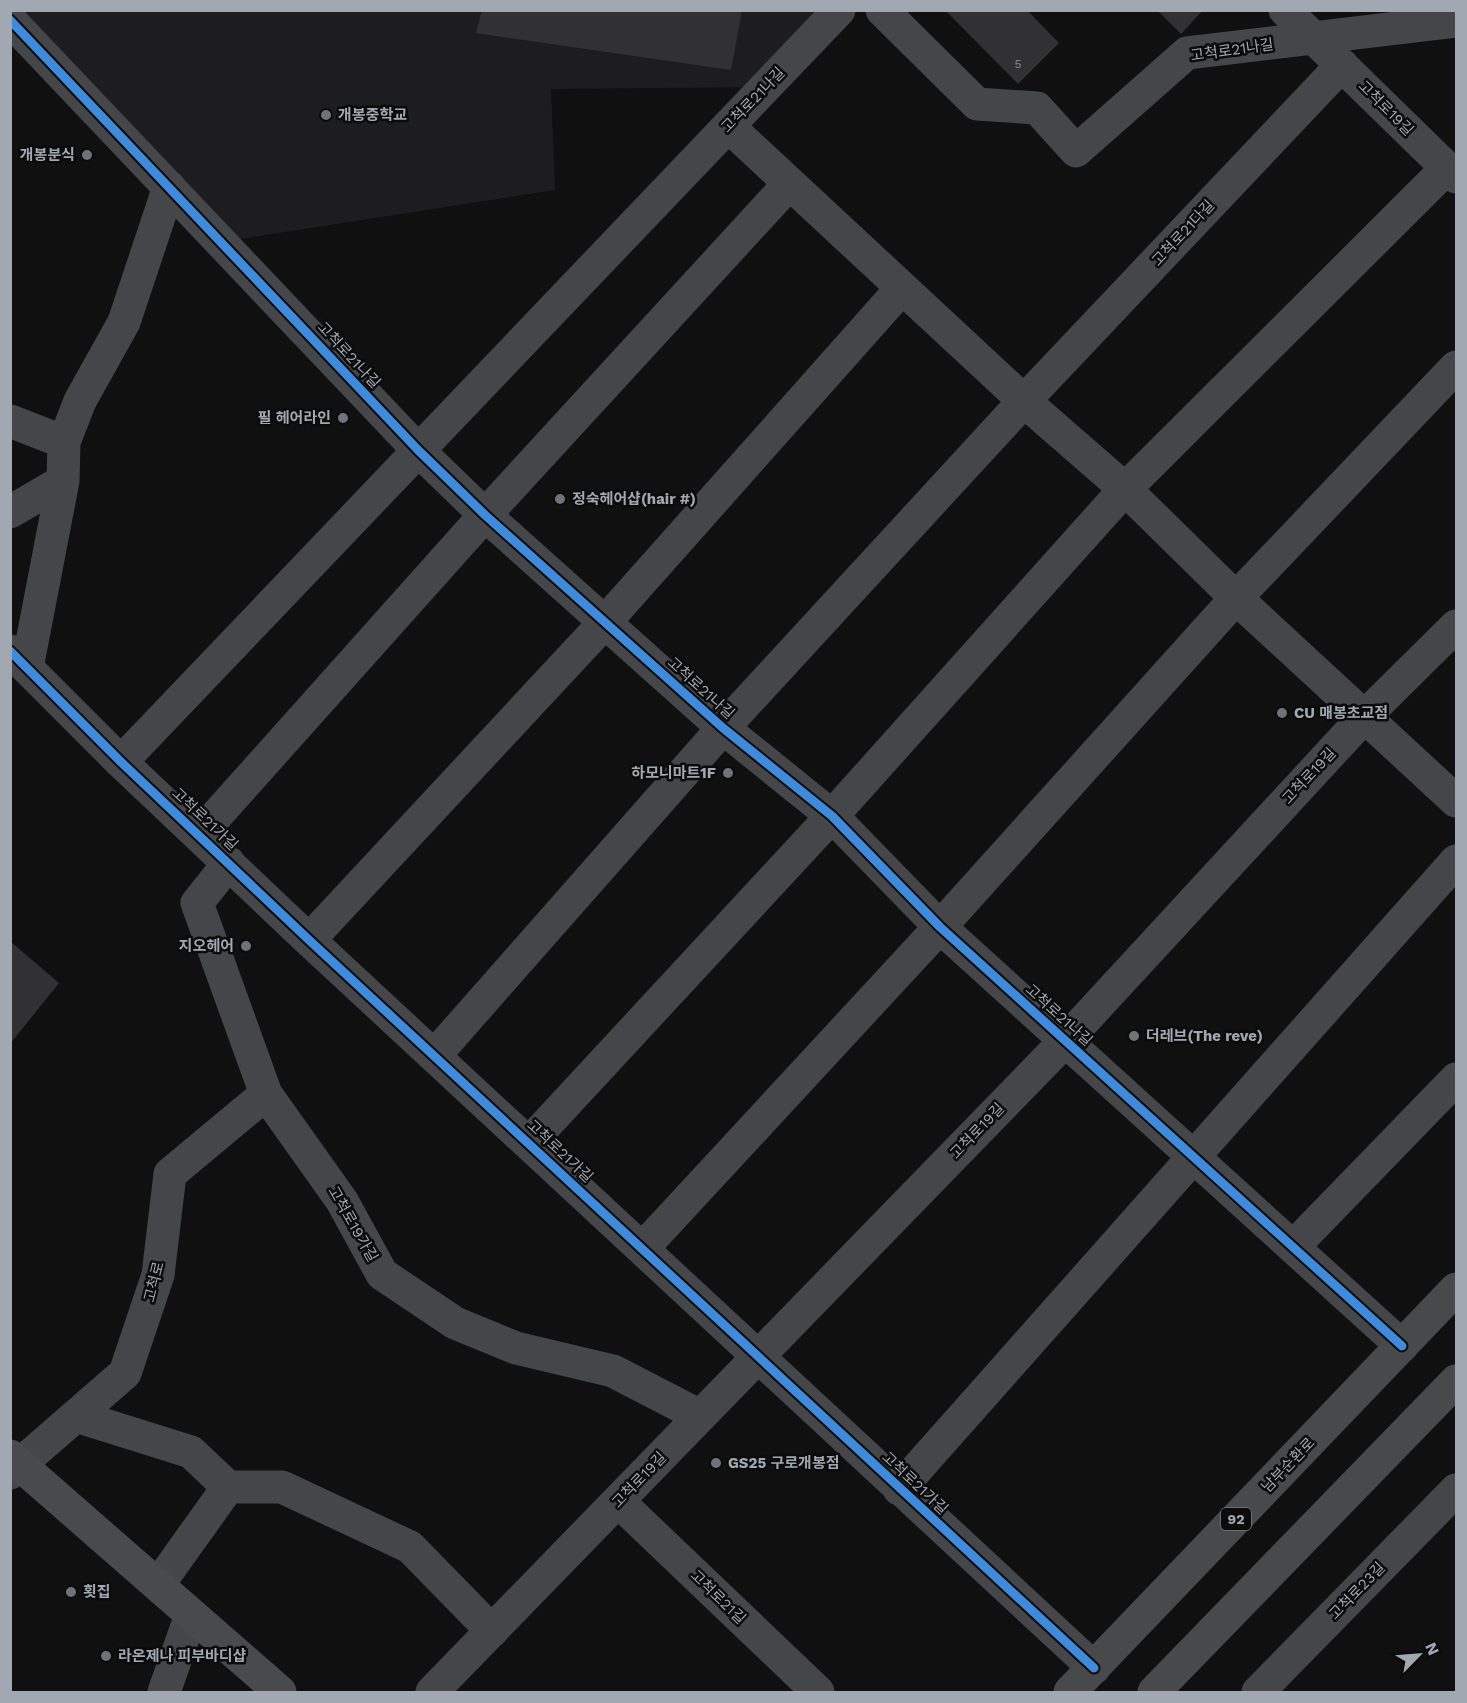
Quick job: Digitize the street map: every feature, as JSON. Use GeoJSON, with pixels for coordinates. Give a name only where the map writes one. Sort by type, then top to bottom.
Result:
{"type":"FeatureCollection","features":[{"type":"Feature","properties":{"kind":"main road","name":"남부순환로"},"geometry":{"type":"LineString","coordinates":[[1070,1692],[1456,1289]]}},
{"type":"Feature","properties":{"kind":"main road"},"geometry":{"type":"LineString","coordinates":[[1154,1692],[1456,1381]]}},
{"type":"Feature","properties":{"kind":"main road","name":"고척로"},"geometry":{"type":"LineString","coordinates":[[13,1464],[158,1585],[280,1692]]}},
{"type":"Feature","properties":{"kind":"street","name":"고척로21나길"},"geometry":{"type":"LineString","coordinates":[[418,450],[839,10]]}},
{"type":"Feature","properties":{"kind":"street","name":"고척로21나길"},"geometry":{"type":"LineString","coordinates":[[882,10],[977,104],[1037,108],[1076,151],[1187,53],[1315,39]]}},
{"type":"Feature","properties":{"kind":"street","name":"고척로19길"},"geometry":{"type":"LineString","coordinates":[[1285,10],[1452,172]]}},
{"type":"Feature","properties":{"kind":"street"},"geometry":{"type":"LineString","coordinates":[[1315,39],[1343,10]]}},
{"type":"Feature","properties":{"kind":"street","name":"고척로21나길"},"geometry":{"type":"LineString","coordinates":[[10,20],[418,450],[485,515],[723,728],[832,816],[940,927],[1402,1346]]}},
{"type":"Feature","properties":{"kind":"street"},"geometry":{"type":"LineString","coordinates":[[1315,39],[1456,21]]}},
{"type":"Feature","properties":{"kind":"street","name":"고척로21다길"},"geometry":{"type":"LineString","coordinates":[[1024,401],[1342,65]]}},
{"type":"Feature","properties":{"kind":"street"},"geometry":{"type":"LineString","coordinates":[[728,126],[1024,401],[1125,489],[1236,598],[1456,801]]}},
{"type":"Feature","properties":{"kind":"street"},"geometry":{"type":"LineString","coordinates":[[529,1143],[832,816],[1125,489],[1452,172]]}},
{"type":"Feature","properties":{"kind":"street"},"geometry":{"type":"LineString","coordinates":[[199,835],[485,515],[789,183]]}},
{"type":"Feature","properties":{"kind":"street"},"geometry":{"type":"LineString","coordinates":[[19,659],[63,481],[64,442],[80,401],[124,322],[169,187]]}},
{"type":"Feature","properties":{"kind":"street"},"geometry":{"type":"LineString","coordinates":[[309,940],[606,621],[902,288]]}},
{"type":"Feature","properties":{"kind":"street"},"geometry":{"type":"LineString","coordinates":[[642,1250],[940,927],[1236,598],[1456,367]]}},
{"type":"Feature","properties":{"kind":"street","name":"고척로21나길"},"geometry":{"type":"LineString","coordinates":[[723,728],[1024,401]]}},
{"type":"Feature","properties":{"kind":"street"},"geometry":{"type":"LineString","coordinates":[[10,421],[64,442]]}},
{"type":"Feature","properties":{"kind":"street"},"geometry":{"type":"LineString","coordinates":[[121,762],[418,450]]}},
{"type":"Feature","properties":{"kind":"street"},"geometry":{"type":"LineString","coordinates":[[10,513],[63,481]]}},
{"type":"Feature","properties":{"kind":"street","name":"고척로19길"},"geometry":{"type":"LineString","coordinates":[[432,1692],[1065,1041],[1364,717],[1456,626]]}},
{"type":"Feature","properties":{"kind":"street","name":"고척로21가길"},"geometry":{"type":"LineString","coordinates":[[19,659],[121,762],[309,940],[1094,1668]]}},
{"type":"Feature","properties":{"kind":"street"},"geometry":{"type":"LineString","coordinates":[[435,1055],[723,728]]}},
{"type":"Feature","properties":{"kind":"street"},"geometry":{"type":"LineString","coordinates":[[1195,1158],[1456,861]]}},
{"type":"Feature","properties":{"kind":"street","name":"고척로19가길"},"geometry":{"type":"LineString","coordinates":[[229,862],[197,903],[266,1095],[342,1201],[382,1274],[455,1323],[516,1348],[613,1371],[700,1416]]}},
{"type":"Feature","properties":{"kind":"street"},"geometry":{"type":"LineString","coordinates":[[1293,1247],[1456,1079]]}},
{"type":"Feature","properties":{"kind":"street","name":"고척로"},"geometry":{"type":"LineString","coordinates":[[13,1464],[76,1416],[125,1373],[158,1275],[170,1174],[266,1095]]}},
{"type":"Feature","properties":{"kind":"street","name":"고척로21가길"},"geometry":{"type":"LineString","coordinates":[[899,1489],[1195,1158]]}},
{"type":"Feature","properties":{"kind":"street"},"geometry":{"type":"LineString","coordinates":[[76,1416],[191,1452],[228,1487],[282,1487],[410,1547],[492,1631]]}},
{"type":"Feature","properties":{"kind":"street"},"geometry":{"type":"LineString","coordinates":[[158,1585],[228,1487]]}},
{"type":"Feature","properties":{"kind":"street","name":"고척로23길"},"geometry":{"type":"LineString","coordinates":[[1258,1692],[1456,1490]]}},
{"type":"Feature","properties":{"kind":"street","name":"고척로21길"},"geometry":{"type":"LineString","coordinates":[[618,1501],[818,1692]]}},
{"type":"Feature","properties":{"kind":"street"},"geometry":{"type":"LineString","coordinates":[[164,1692],[191,1615]]}},
{"type":"Feature","properties":{"kind":"shaded area","name":"개봉중학교"},"geometry":{"type":"Polygon","coordinates":[[[11,10],[839,11],[766,87],[551,89],[555,190],[221,242],[11,10]]]}},
{"type":"Feature","properties":{"kind":"building"},"geometry":{"type":"Polygon","coordinates":[[[482,10],[742,10],[731,70],[476,33],[482,10]]]}},
{"type":"Feature","properties":{"kind":"building"},"geometry":{"type":"Polygon","coordinates":[[[945,10],[1027,10],[1059,43],[1018,84],[945,10]]]}},
{"type":"Feature","properties":{"kind":"building"},"geometry":{"type":"Polygon","coordinates":[[[1157,10],[1203,10],[1181,34],[1157,10]]]}},
{"type":"Feature","properties":{"kind":"building"},"geometry":{"type":"Polygon","coordinates":[[[10,941],[59,983],[10,1044],[10,941]]]}},
{"type":"Feature","properties":{"kind":"cycle path"},"geometry":{"type":"LineString","coordinates":[[10,20],[418,450],[485,515],[723,728],[832,816],[940,927],[1402,1346]]}},
{"type":"Feature","properties":{"kind":"cycle path"},"geometry":{"type":"LineString","coordinates":[[10,651],[121,762],[309,940],[1094,1668]]}},
{"type":"Feature","properties":{"kind":"place","name":"개봉중학교"},"geometry":{"type":"Point","coordinates":[326,115]}},
{"type":"Feature","properties":{"kind":"place","name":"개봉분식"},"geometry":{"type":"Point","coordinates":[87,155]}},
{"type":"Feature","properties":{"kind":"place","name":"필 헤어라인"},"geometry":{"type":"Point","coordinates":[343,418]}},
{"type":"Feature","properties":{"kind":"place","name":"정숙헤어샵(hair #)"},"geometry":{"type":"Point","coordinates":[560,499]}},
{"type":"Feature","properties":{"kind":"place","name":"CU 매봉초교점"},"geometry":{"type":"Point","coordinates":[1282,713]}},
{"type":"Feature","properties":{"kind":"place","name":"하모니마트1F"},"geometry":{"type":"Point","coordinates":[728,773]}},
{"type":"Feature","properties":{"kind":"place","name":"지오헤어"},"geometry":{"type":"Point","coordinates":[246,946]}},
{"type":"Feature","properties":{"kind":"place","name":"더레브(The reve)"},"geometry":{"type":"Point","coordinates":[1134,1036]}},
{"type":"Feature","properties":{"kind":"place","name":"GS25 구로개봉점"},"geometry":{"type":"Point","coordinates":[716,1463]}},
{"type":"Feature","properties":{"kind":"place","name":"횟집"},"geometry":{"type":"Point","coordinates":[71,1592]}},
{"type":"Feature","properties":{"kind":"place","name":"라온제나 피부바디샵"},"geometry":{"type":"Point","coordinates":[106,1656]}}]}
